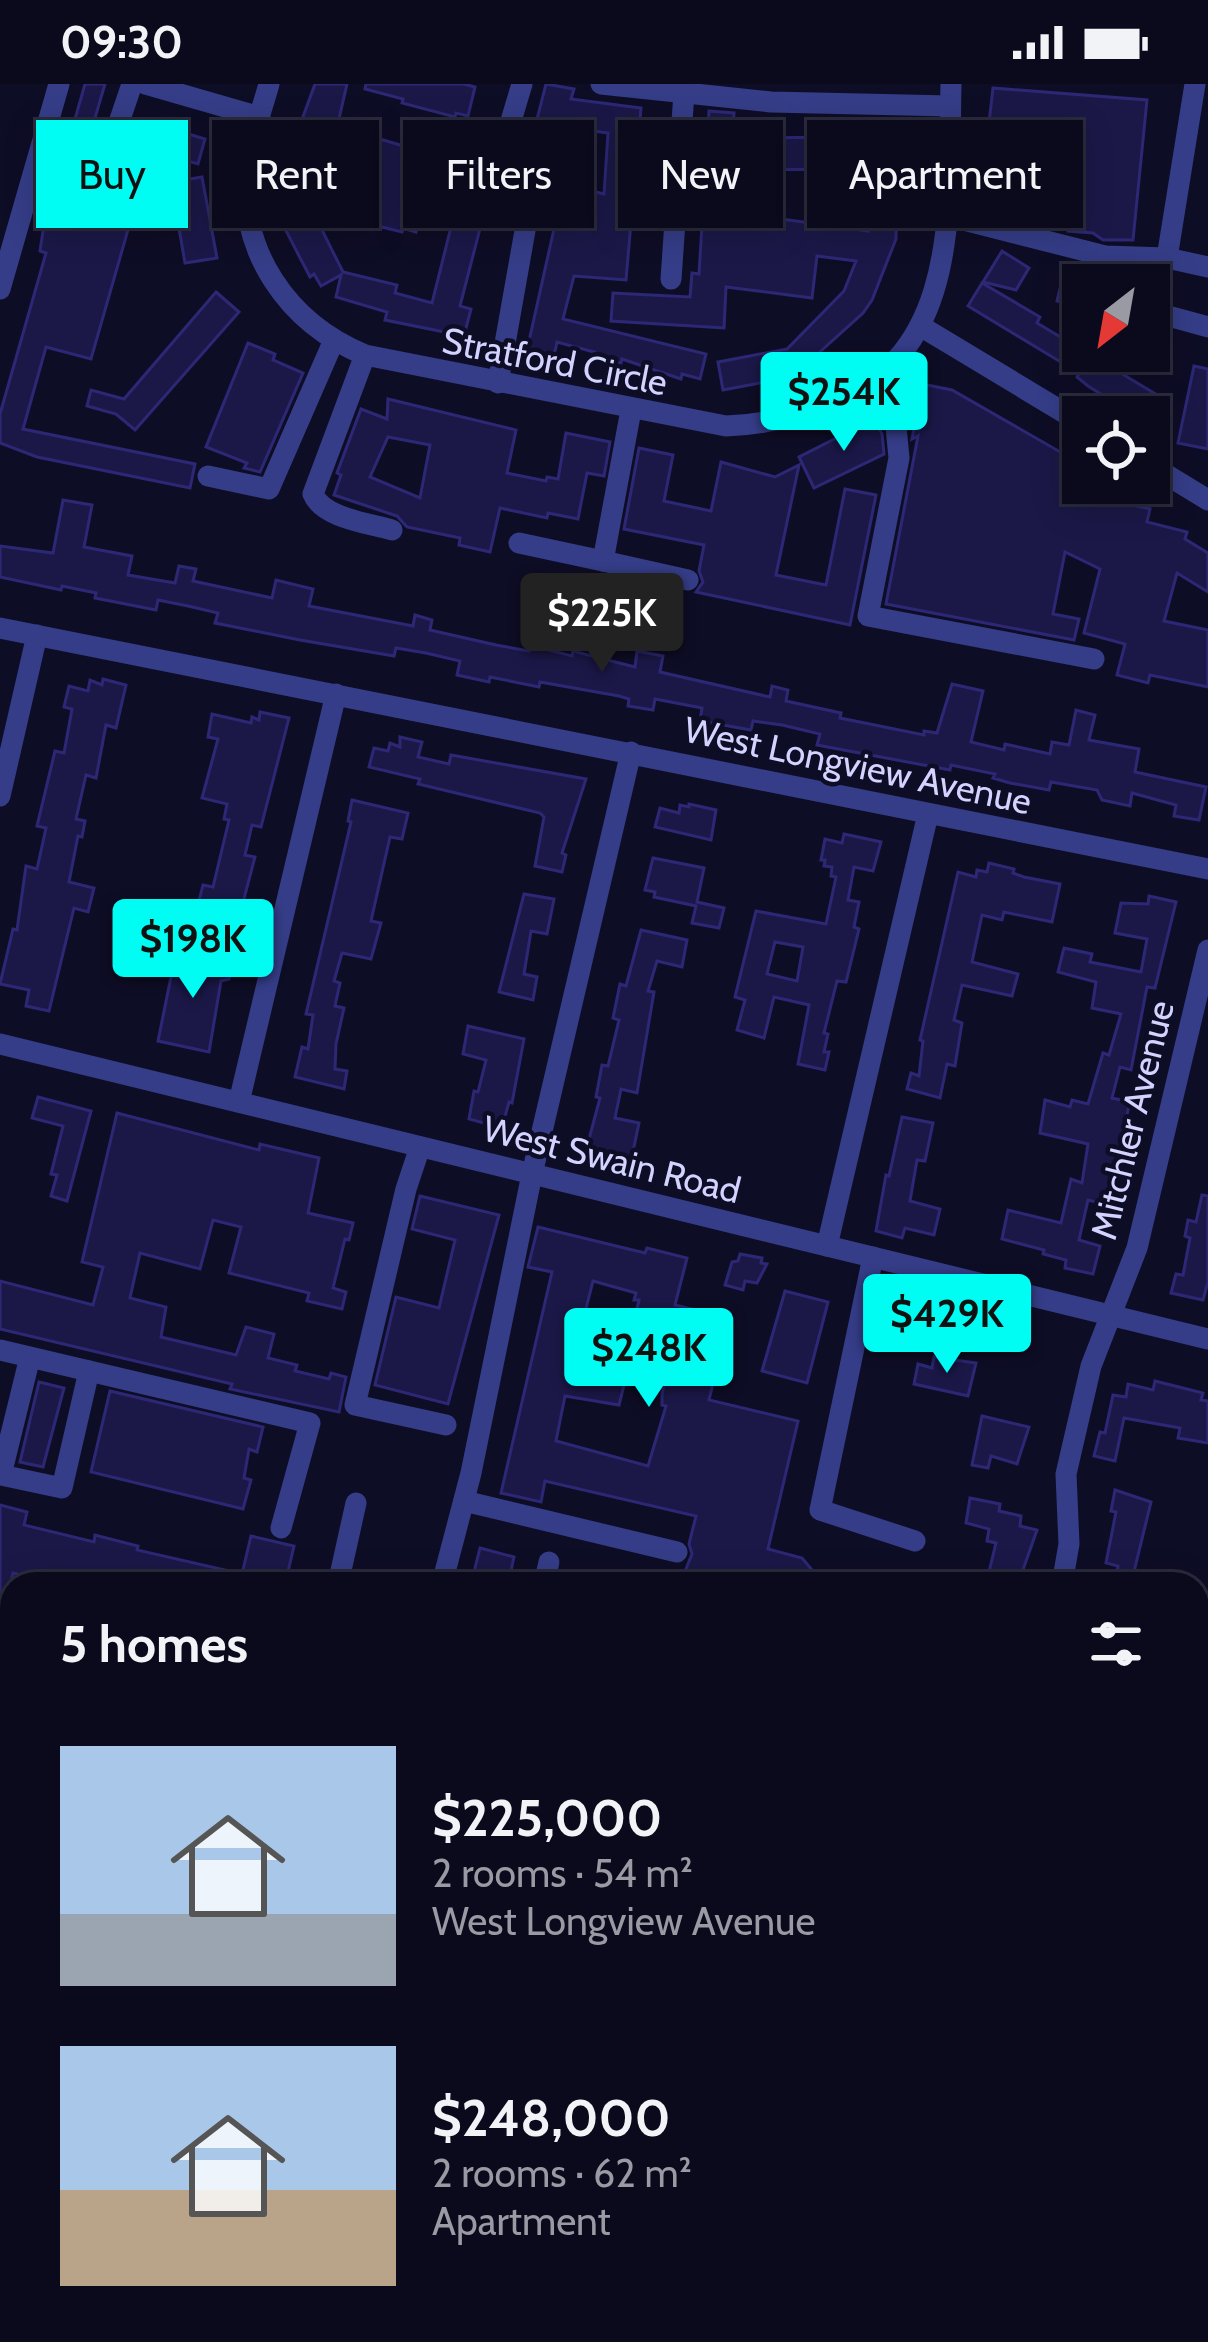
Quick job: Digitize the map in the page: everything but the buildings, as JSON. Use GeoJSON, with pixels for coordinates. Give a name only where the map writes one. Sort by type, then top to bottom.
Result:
{"type":"FeatureCollection","features":[{"type":"Feature","properties":{"kind":"street"},"geometry":{"type":"LineString","coordinates":[[0,289],[59,84]]}},
{"type":"Feature","properties":{"kind":"street"},"geometry":{"type":"LineString","coordinates":[[120,120],[132,84]]}},
{"type":"Feature","properties":{"kind":"street"},"geometry":{"type":"LineString","coordinates":[[145,84],[260,117]]}},
{"type":"Feature","properties":{"kind":"street","name":"Stratford Circle"},"geometry":{"type":"LineString","coordinates":[[269,84],[247,184],[256,246],[290,304],[334,340],[365,355],[682,421],[751,425],[801,415],[850,398],[878,379],[922,327],[943,259],[947,228]]}},
{"type":"Feature","properties":{"kind":"street"},"geometry":{"type":"LineString","coordinates":[[511,120],[522,84]]}},
{"type":"Feature","properties":{"kind":"street"},"geometry":{"type":"LineString","coordinates":[[602,84],[771,102],[950,95]]}},
{"type":"Feature","properties":{"kind":"street"},"geometry":{"type":"LineString","coordinates":[[1167,258],[1195,84]]}},
{"type":"Feature","properties":{"kind":"street"},"geometry":{"type":"LineString","coordinates":[[671,279],[684,93]]}},
{"type":"Feature","properties":{"kind":"street"},"geometry":{"type":"LineString","coordinates":[[498,383],[525,228]]}},
{"type":"Feature","properties":{"kind":"street"},"geometry":{"type":"LineString","coordinates":[[995,228],[1105,256],[1167,258],[1208,267]]}},
{"type":"Feature","properties":{"kind":"street"},"geometry":{"type":"LineString","coordinates":[[1170,317],[1208,327]]}},
{"type":"Feature","properties":{"kind":"street"},"geometry":{"type":"LineString","coordinates":[[922,327],[1062,411]]}},
{"type":"Feature","properties":{"kind":"street"},"geometry":{"type":"LineString","coordinates":[[208,476],[269,489],[334,340]]}},
{"type":"Feature","properties":{"kind":"street"},"geometry":{"type":"LineString","coordinates":[[365,355],[314,501],[326,510],[392,530]]}},
{"type":"Feature","properties":{"kind":"street"},"geometry":{"type":"LineString","coordinates":[[878,379],[894,406],[899,458],[868,616],[1094,659]]}},
{"type":"Feature","properties":{"kind":"street"},"geometry":{"type":"LineString","coordinates":[[603,561],[631,410]]}},
{"type":"Feature","properties":{"kind":"street"},"geometry":{"type":"LineString","coordinates":[[1170,477],[1208,500]]}},
{"type":"Feature","properties":{"kind":"street"},"geometry":{"type":"LineString","coordinates":[[519,543],[688,580]]}},
{"type":"Feature","properties":{"kind":"street","name":"West Longview Avenue"},"geometry":{"type":"LineString","coordinates":[[0,628],[1208,869]]}},
{"type":"Feature","properties":{"kind":"street"},"geometry":{"type":"LineString","coordinates":[[0,796],[38,635]]}},
{"type":"Feature","properties":{"kind":"street"},"geometry":{"type":"LineString","coordinates":[[239,1102],[336,694]]}},
{"type":"Feature","properties":{"kind":"street"},"geometry":{"type":"LineString","coordinates":[[445,1572],[631,752]]}},
{"type":"Feature","properties":{"kind":"street"},"geometry":{"type":"LineString","coordinates":[[827,1246],[928,814]]}},
{"type":"Feature","properties":{"kind":"street","name":"Mitchler Avenue"},"geometry":{"type":"LineString","coordinates":[[1064,1572],[1070,1544],[1066,1474],[1091,1366],[1137,1248],[1208,950]]}},
{"type":"Feature","properties":{"kind":"street","name":"West Swain Road"},"geometry":{"type":"LineString","coordinates":[[0,1044],[1208,1339]]}},
{"type":"Feature","properties":{"kind":"street"},"geometry":{"type":"LineString","coordinates":[[361,1338],[414,1145]]}},
{"type":"Feature","properties":{"kind":"street"},"geometry":{"type":"LineString","coordinates":[[414,1145],[355,1405],[446,1425]]}},
{"type":"Feature","properties":{"kind":"street"},"geometry":{"type":"LineString","coordinates":[[873,1257],[820,1510],[915,1540]]}},
{"type":"Feature","properties":{"kind":"street"},"geometry":{"type":"LineString","coordinates":[[0,1350],[310,1423],[281,1528]]}},
{"type":"Feature","properties":{"kind":"street"},"geometry":{"type":"LineString","coordinates":[[30,1357],[1,1475],[62,1488],[89,1371]]}},
{"type":"Feature","properties":{"kind":"street"},"geometry":{"type":"LineString","coordinates":[[464,1501],[677,1552]]}},
{"type":"Feature","properties":{"kind":"street"},"geometry":{"type":"LineString","coordinates":[[341,1572],[356,1503]]}}]}
